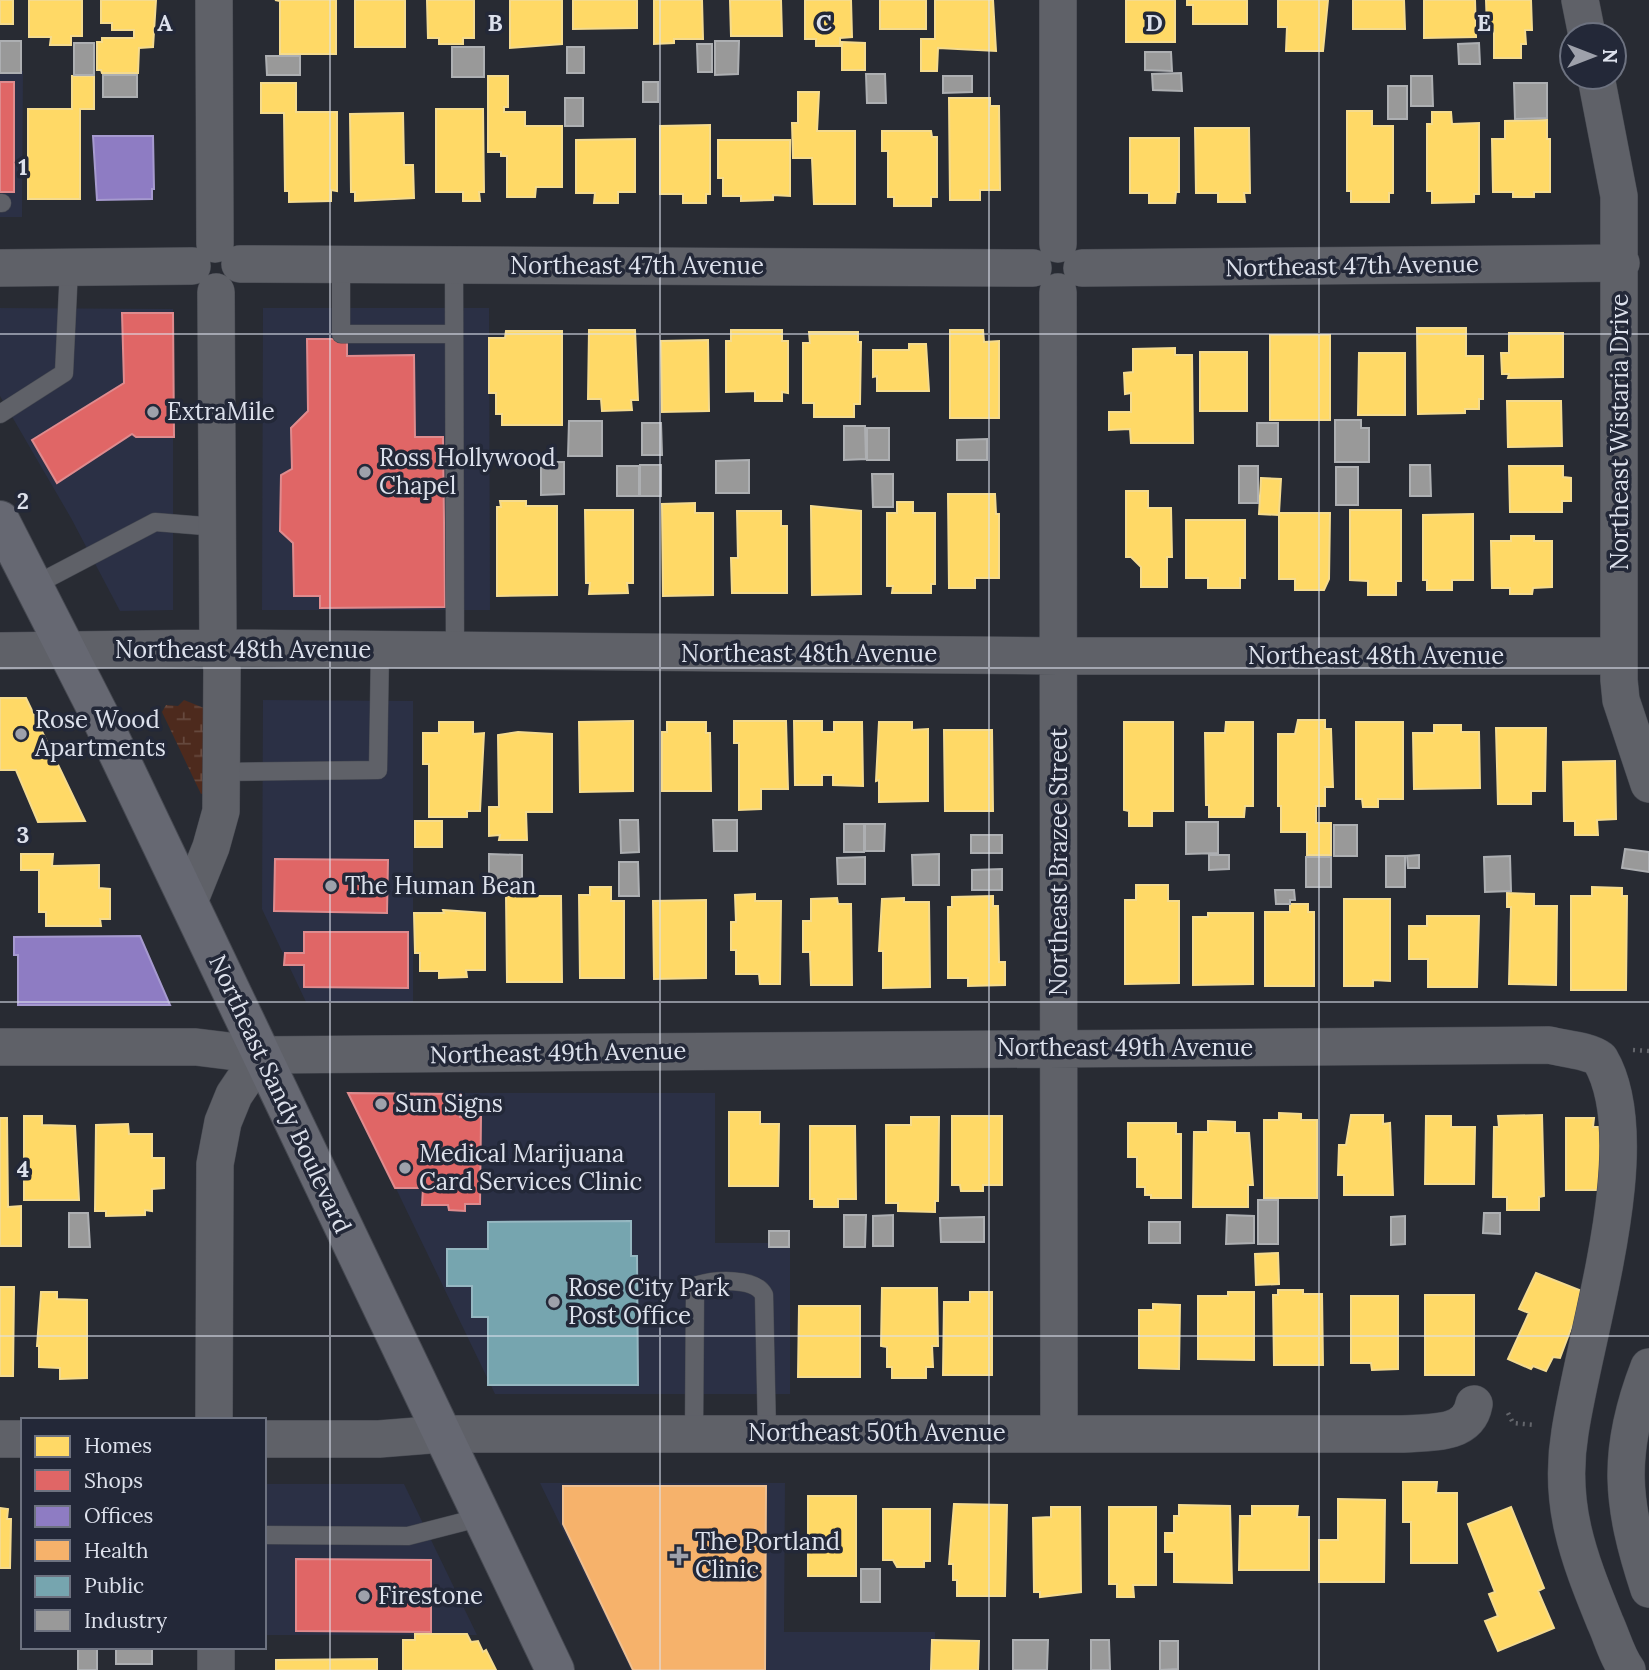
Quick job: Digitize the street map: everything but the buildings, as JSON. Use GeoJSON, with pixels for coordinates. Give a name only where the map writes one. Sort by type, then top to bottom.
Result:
{"type":"FeatureCollection","features":[{"type":"Feature","properties":{"kind":"main road","name":"Northeast Sandy Boulevard"},"geometry":{"type":"LineString","coordinates":[[0,520],[68,651],[555,1670]]}},
{"type":"Feature","properties":{"kind":"street"},"geometry":{"type":"LineString","coordinates":[[189,902],[218,828],[222,772],[222,668],[218,648],[214,0]]}},
{"type":"Feature","properties":{"kind":"street","name":"Northeast Brazee Street"},"geometry":{"type":"LineString","coordinates":[[1058,0],[1059,1433]]}},
{"type":"Feature","properties":{"kind":"street"},"geometry":{"type":"LineString","coordinates":[[1580,0],[1584,21]]}},
{"type":"Feature","properties":{"kind":"street","name":"Northeast Wistaria Drive"},"geometry":{"type":"LineString","coordinates":[[1599,91],[1619,196],[1621,700],[1649,784]]}},
{"type":"Feature","properties":{"kind":"street"},"geometry":{"type":"LineString","coordinates":[[1621,263],[1649,228]]}},
{"type":"Feature","properties":{"kind":"street","name":"Northeast 47th Avenue"},"geometry":{"type":"LineString","coordinates":[[0,268],[454,265],[1058,268],[1621,263]]}},
{"type":"Feature","properties":{"kind":"street","name":"Northeast 48th Avenue"},"geometry":{"type":"LineString","coordinates":[[0,651],[218,648],[1058,656],[1619,656]]}},
{"type":"Feature","properties":{"kind":"street","name":"Northeast 49th Avenue"},"geometry":{"type":"LineString","coordinates":[[0,1046],[196,1046],[261,1055],[1549,1045],[1598,1057],[1629,1087],[1644,1131],[1643,1199],[1570,1429],[1566,1478],[1572,1535],[1628,1670]]}},
{"type":"Feature","properties":{"kind":"street"},"geometry":{"type":"LineString","coordinates":[[214,1418],[215,1164],[223,1122],[230,1104],[261,1055]]}},
{"type":"Feature","properties":{"kind":"street"},"geometry":{"type":"LineString","coordinates":[[1649,1367],[1630,1425],[1625,1465],[1627,1510],[1649,1589]]}},
{"type":"Feature","properties":{"kind":"street","name":"Northeast 50th Avenue"},"geometry":{"type":"LineString","coordinates":[[266,1439],[379,1439],[442,1434],[1400,1434],[1462,1426],[1472,1418],[1474,1404]]}},
{"type":"Feature","properties":{"kind":"street"},"geometry":{"type":"LineString","coordinates":[[0,1439],[21,1439]]}},
{"type":"Feature","properties":{"kind":"street"},"geometry":{"type":"LineString","coordinates":[[216,1649],[216,1670]]}},
{"type":"Feature","properties":{"kind":"lane"},"geometry":{"type":"LineString","coordinates":[[341,265],[341,334],[453,334]]}},
{"type":"Feature","properties":{"kind":"lane"},"geometry":{"type":"LineString","coordinates":[[454,265],[455,651]]}},
{"type":"Feature","properties":{"kind":"lane"},"geometry":{"type":"LineString","coordinates":[[0,414],[64,373],[69,268]]}},
{"type":"Feature","properties":{"kind":"lane"},"geometry":{"type":"LineString","coordinates":[[34,585],[156,522],[217,527]]}},
{"type":"Feature","properties":{"kind":"lane"},"geometry":{"type":"LineString","coordinates":[[222,772],[378,770],[380,650]]}},
{"type":"Feature","properties":{"kind":"lane"},"geometry":{"type":"LineString","coordinates":[[694,1433],[695,1294],[698,1285],[706,1283],[751,1283],[760,1288],[764,1295],[767,1433]]}},
{"type":"Feature","properties":{"kind":"lane"},"geometry":{"type":"LineString","coordinates":[[266,1535],[408,1536],[482,1517]]}},
{"type":"Feature","properties":{"kind":"path"},"geometry":{"type":"LineString","coordinates":[[1474,1404],[1505,1405],[1513,1423],[1570,1429]]}},
{"type":"Feature","properties":{"kind":"shaded area"},"geometry":{"type":"Polygon","coordinates":[[[0,71],[23,71],[22,217],[0,217],[0,71]]]}},
{"type":"Feature","properties":{"kind":"shaded area"},"geometry":{"type":"Polygon","coordinates":[[[0,308],[173,309],[173,610],[120,611],[71,518],[0,396],[0,308]]]}},
{"type":"Feature","properties":{"kind":"shaded area"},"geometry":{"type":"Polygon","coordinates":[[[263,308],[489,308],[490,610],[262,610],[263,308]]]}},
{"type":"Feature","properties":{"kind":"shaded area"},"geometry":{"type":"Polygon","coordinates":[[[263,700],[413,701],[413,1002],[306,1002],[262,909],[263,700]]]}},
{"type":"Feature","properties":{"kind":"shaded area"},"geometry":{"type":"Polygon","coordinates":[[[350,1093],[715,1093],[715,1243],[790,1243],[790,1394],[495,1394],[350,1093]]]}},
{"type":"Feature","properties":{"kind":"shaded area"},"geometry":{"type":"Polygon","coordinates":[[[540,1483],[785,1483],[784,1632],[935,1632],[935,1670],[631,1670],[540,1483]]]}},
{"type":"Feature","properties":{"kind":"shaded area"},"geometry":{"type":"Polygon","coordinates":[[[266,1484],[404,1484],[477,1635],[266,1635],[266,1484]]]}},
{"type":"Feature","properties":{"kind":"green space"},"geometry":{"type":"Polygon","coordinates":[[[184,700],[204,708],[204,793],[201,794],[162,712],[166,705],[178,706],[184,700]]]}},
{"type":"Feature","properties":{"kind":"place","name":"ExtraMile"},"geometry":{"type":"Point","coordinates":[153,412]}},
{"type":"Feature","properties":{"kind":"place","name":"Ross Hollywood Chapel"},"geometry":{"type":"Point","coordinates":[365,472]}},
{"type":"Feature","properties":{"kind":"place","name":"Rose Wood Apartments"},"geometry":{"type":"Point","coordinates":[21,734]}},
{"type":"Feature","properties":{"kind":"place","name":"The Human Bean"},"geometry":{"type":"Point","coordinates":[331,886]}},
{"type":"Feature","properties":{"kind":"place","name":"Sun Signs"},"geometry":{"type":"Point","coordinates":[381,1104]}},
{"type":"Feature","properties":{"kind":"place","name":"Medical Marijuana Card Services Clinic"},"geometry":{"type":"Point","coordinates":[405,1168]}},
{"type":"Feature","properties":{"kind":"place","name":"Rose City Park Post Office"},"geometry":{"type":"Point","coordinates":[554,1302]}},
{"type":"Feature","properties":{"kind":"place","name":"The Portland Clinic"},"geometry":{"type":"Point","coordinates":[679,1556]}},
{"type":"Feature","properties":{"kind":"place","name":"Firestone"},"geometry":{"type":"Point","coordinates":[364,1596]}}]}
